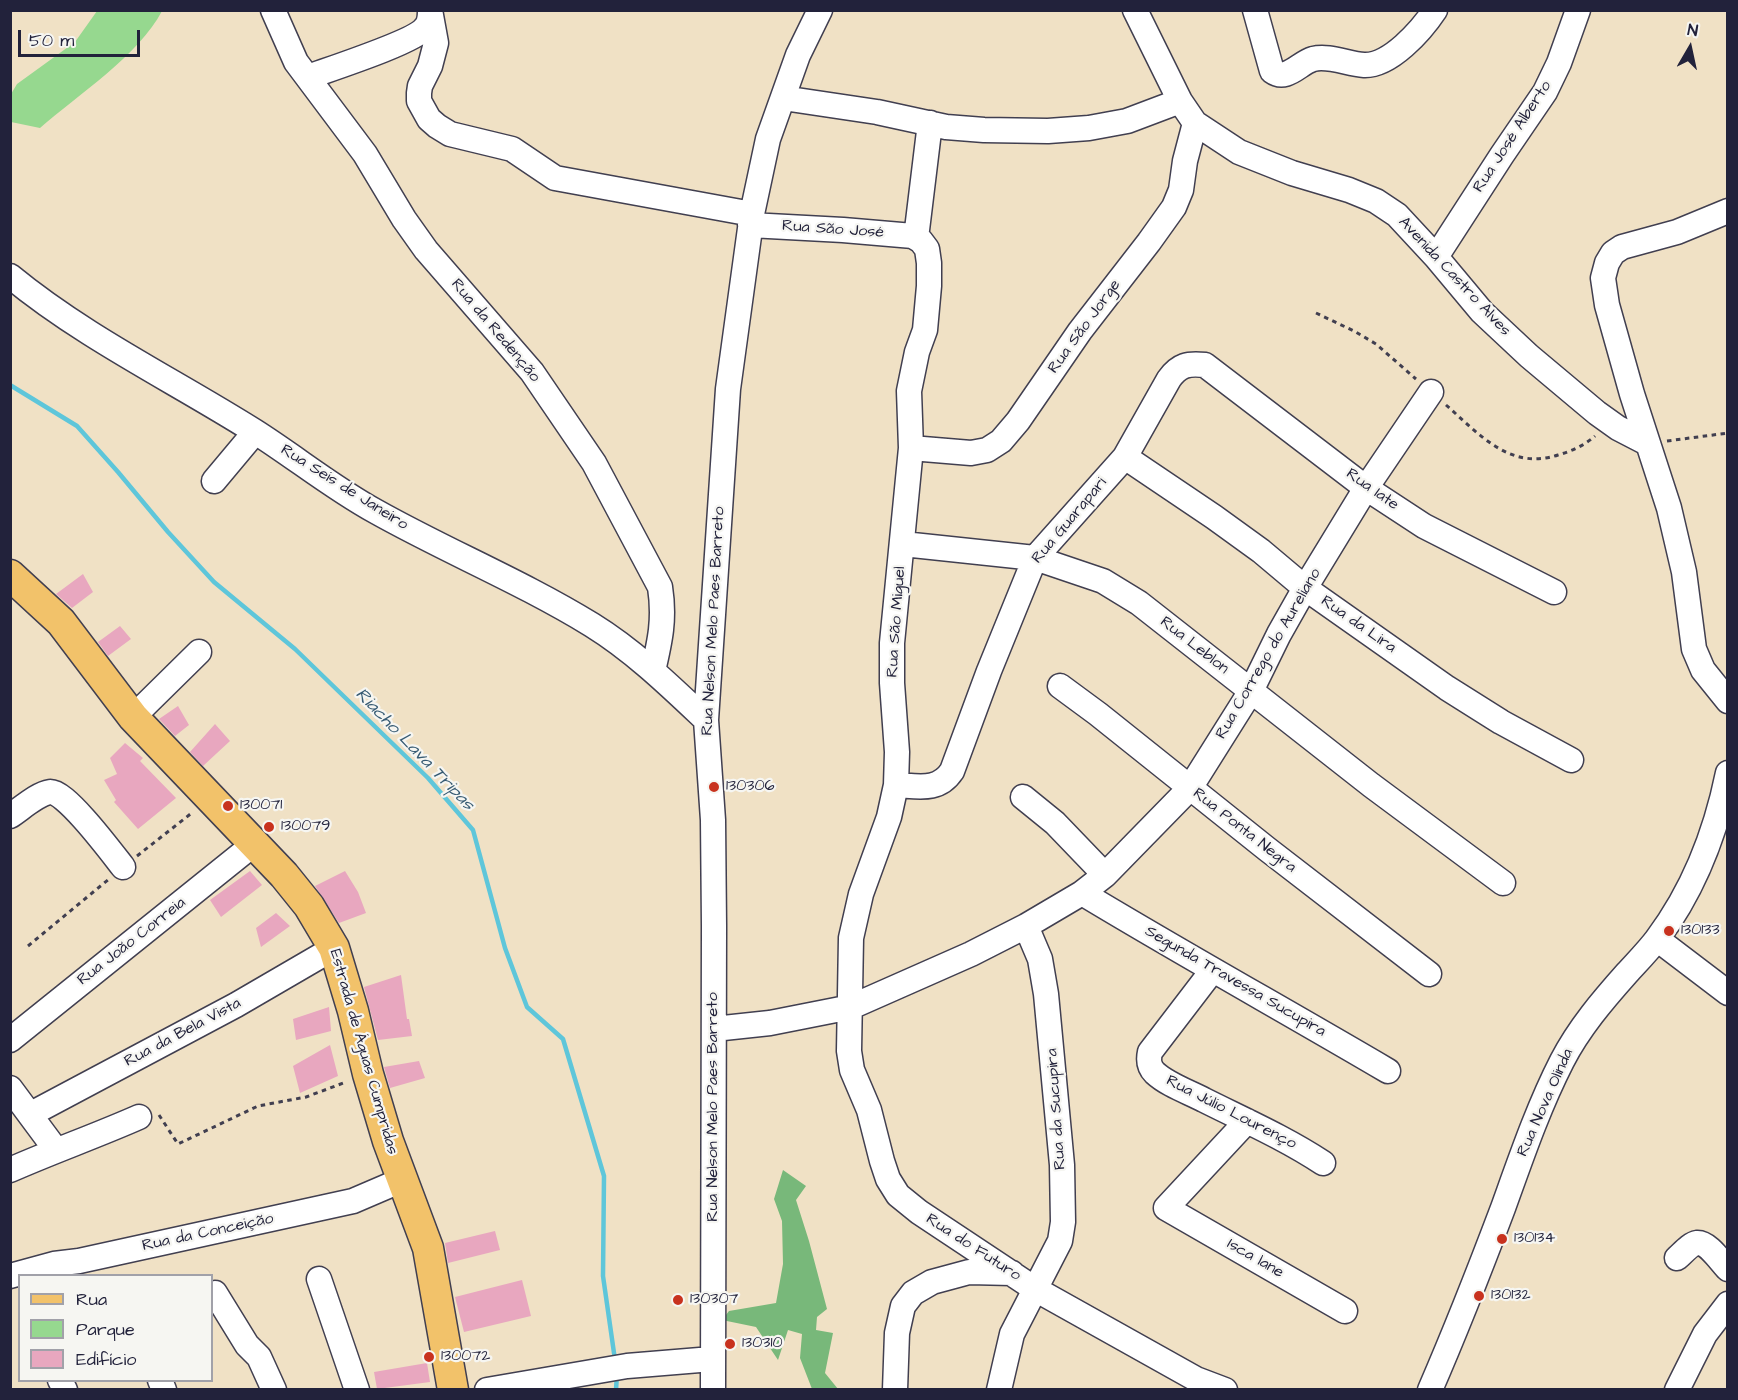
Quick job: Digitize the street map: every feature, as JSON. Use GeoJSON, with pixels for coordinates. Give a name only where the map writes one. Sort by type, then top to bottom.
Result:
{"type":"FeatureCollection","features":[{"type":"Feature","properties":{"kind":"main road","name":"Estrada de Águas Cumpridas"},"geometry":{"type":"LineString","coordinates":[[10,575],[62,622],[133,717],[299,892],[334,948],[350,1000],[368,1074],[402,1180],[428,1248],[453,1389]]}},
{"type":"Feature","properties":{"kind":"street","name":"Rua da Redenção"},"geometry":{"type":"LineString","coordinates":[[273,10],[296,62],[365,154],[404,219],[426,250],[532,372],[594,463],[660,587],[663,607],[662,632],[653,671]]}},
{"type":"Feature","properties":{"kind":"street"},"geometry":{"type":"LineString","coordinates":[[308,77],[409,39],[424,30],[430,21],[430,10]]}},
{"type":"Feature","properties":{"kind":"street","name":"Rua São José"},"geometry":{"type":"LineString","coordinates":[[430,10],[436,44],[430,66],[420,86],[419,101],[429,119],[450,134],[512,149],[555,178],[751,219],[916,238]]}},
{"type":"Feature","properties":{"kind":"street","name":"Rua Nelson Melo Paes Barreto"},"geometry":{"type":"LineString","coordinates":[[713,1389],[715,1133],[713,820],[706,720],[728,389],[751,219],[768,140],[798,55],[820,10]]}},
{"type":"Feature","properties":{"kind":"street","name":"Avenida Castro Alves"},"geometry":{"type":"LineString","coordinates":[[1135,10],[1180,101],[1195,123],[1239,152],[1292,173],[1350,190],[1376,201],[1397,215],[1437,257],[1482,312],[1529,356],[1610,423],[1647,443]]}},
{"type":"Feature","properties":{"kind":"street"},"geometry":{"type":"LineString","coordinates":[[1255,10],[1272,71],[1285,75],[1305,62],[1317,58],[1365,65],[1378,63],[1399,50],[1435,10]]}},
{"type":"Feature","properties":{"kind":"street","name":"Rua José Alberto"},"geometry":{"type":"LineString","coordinates":[[1437,257],[1545,92],[1559,63],[1578,10]]}},
{"type":"Feature","properties":{"kind":"street"},"geometry":{"type":"LineString","coordinates":[[783,98],[877,112],[946,127],[1048,131],[1089,128],[1127,121],[1180,101]]}},
{"type":"Feature","properties":{"kind":"street"},"geometry":{"type":"LineString","coordinates":[[916,238],[930,123]]}},
{"type":"Feature","properties":{"kind":"street","name":"Rua São Jorge"},"geometry":{"type":"LineString","coordinates":[[911,448],[971,453],[987,450],[1001,441],[1018,421],[1080,331],[1174,207],[1195,123]]}},
{"type":"Feature","properties":{"kind":"street"},"geometry":{"type":"LineString","coordinates":[[1728,211],[1677,232],[1622,247],[1613,253],[1607,263],[1603,278],[1607,305],[1676,536],[1684,572],[1694,649],[1702,670],[1728,701]]}},
{"type":"Feature","properties":{"kind":"street","name":"Rua São Miguel"},"geometry":{"type":"LineString","coordinates":[[850,1007],[851,938],[861,894],[889,817],[896,785],[897,752],[892,683],[892,643],[911,448],[910,384],[917,352],[925,330],[929,286],[927,249],[916,238]]}},
{"type":"Feature","properties":{"kind":"street","name":"Rua Seis de Janeiro"},"geometry":{"type":"LineString","coordinates":[[10,276],[72,320],[255,432],[373,510],[542,596],[592,625],[626,648],[706,720]]}},
{"type":"Feature","properties":{"kind":"street","name":"Rua Guarapari"},"geometry":{"type":"LineString","coordinates":[[896,785],[941,784],[952,771],[989,671],[1035,558],[1125,457],[1175,370],[1184,365],[1205,365]]}},
{"type":"Feature","properties":{"kind":"street","name":"Rua Iate"},"geometry":{"type":"LineString","coordinates":[[1205,365],[1366,488],[1424,526],[1554,592]]}},
{"type":"Feature","properties":{"kind":"street","name":"Rua Corrego do Aureliano"},"geometry":{"type":"LineString","coordinates":[[714,1029],[770,1023],[850,1007],[961,959],[1026,926],[1082,893],[1105,875],[1190,788],[1251,691],[1305,588],[1366,488],[1431,392]]}},
{"type":"Feature","properties":{"kind":"street"},"geometry":{"type":"LineString","coordinates":[[214,481],[255,432]]}},
{"type":"Feature","properties":{"kind":"street","name":"Rua da Lira"},"geometry":{"type":"LineString","coordinates":[[1125,457],[1261,551],[1305,588],[1447,688],[1501,722],[1570,760]]}},
{"type":"Feature","properties":{"kind":"street","name":"Rua Leblon"},"geometry":{"type":"LineString","coordinates":[[903,544],[1035,558],[1103,581],[1139,603],[1426,827],[1503,883]]}},
{"type":"Feature","properties":{"kind":"street"},"geometry":{"type":"LineString","coordinates":[[133,717],[199,652]]}},
{"type":"Feature","properties":{"kind":"street","name":"Rua Ponta Negra"},"geometry":{"type":"LineString","coordinates":[[1060,686],[1428,974]]}},
{"type":"Feature","properties":{"kind":"street","name":"Rua Nova Olinda"},"geometry":{"type":"LineString","coordinates":[[1430,1389],[1475,1281],[1543,1102],[1562,1060],[1575,1037],[1596,1009],[1657,939],[1686,892],[1701,861],[1722,802],[1728,773]]}},
{"type":"Feature","properties":{"kind":"street"},"geometry":{"type":"LineString","coordinates":[[10,816],[39,797],[49,792],[56,793],[73,806],[123,867]]}},
{"type":"Feature","properties":{"kind":"street"},"geometry":{"type":"LineString","coordinates":[[1023,797],[1055,823],[1105,875]]}},
{"type":"Feature","properties":{"kind":"street","name":"Rua João Correia"},"geometry":{"type":"LineString","coordinates":[[10,1040],[254,844]]}},
{"type":"Feature","properties":{"kind":"street","name":"Segunda Travessa Sucupira"},"geometry":{"type":"LineString","coordinates":[[1082,893],[1388,1071]]}},
{"type":"Feature","properties":{"kind":"street","name":"Rua da Sucupira"},"geometry":{"type":"LineString","coordinates":[[999,1389],[1012,1334],[1060,1241],[1063,1222],[1053,1050],[1046,994],[1040,958],[1026,926]]}},
{"type":"Feature","properties":{"kind":"street"},"geometry":{"type":"LineString","coordinates":[[1657,939],[1728,993]]}},
{"type":"Feature","properties":{"kind":"street","name":"Rua da Bela Vista"},"geometry":{"type":"LineString","coordinates":[[31,1114],[236,1005],[334,948]]}},
{"type":"Feature","properties":{"kind":"street","name":"Rua Júlio Lourenço"},"geometry":{"type":"LineString","coordinates":[[1212,970],[1150,1052],[1148,1060],[1150,1067],[1156,1074],[1278,1136],[1323,1162]]}},
{"type":"Feature","properties":{"kind":"street","name":"Rua do Futuro"},"geometry":{"type":"LineString","coordinates":[[850,1007],[849,1051],[852,1070],[869,1110],[888,1179],[898,1195],[919,1212],[1035,1289],[1196,1379],[1225,1389]]}},
{"type":"Feature","properties":{"kind":"street"},"geometry":{"type":"LineString","coordinates":[[10,1088],[56,1150]]}},
{"type":"Feature","properties":{"kind":"street"},"geometry":{"type":"LineString","coordinates":[[10,1170],[139,1117]]}},
{"type":"Feature","properties":{"kind":"street","name":"Isca lane"},"geometry":{"type":"LineString","coordinates":[[1246,1121],[1166,1208],[1345,1311]]}},
{"type":"Feature","properties":{"kind":"street","name":"Rua da Conceição"},"geometry":{"type":"LineString","coordinates":[[10,1276],[54,1264],[87,1268],[353,1201],[402,1180]]}},
{"type":"Feature","properties":{"kind":"street"},"geometry":{"type":"LineString","coordinates":[[1677,1258],[1691,1246],[1697,1243],[1704,1244],[1728,1269]]}},
{"type":"Feature","properties":{"kind":"street"},"geometry":{"type":"LineString","coordinates":[[895,1389],[897,1333],[903,1306],[913,1293],[932,1282],[969,1272],[1012,1273]]}},
{"type":"Feature","properties":{"kind":"street"},"geometry":{"type":"LineString","coordinates":[[319,1279],[357,1389]]}},
{"type":"Feature","properties":{"kind":"street"},"geometry":{"type":"LineString","coordinates":[[215,1293],[247,1345],[259,1358],[274,1389]]}},
{"type":"Feature","properties":{"kind":"street"},"geometry":{"type":"LineString","coordinates":[[1677,1389],[1705,1334],[1728,1304]]}},
{"type":"Feature","properties":{"kind":"street"},"geometry":{"type":"LineString","coordinates":[[487,1389],[617,1368],[712,1359]]}},
{"type":"Feature","properties":{"kind":"path"},"geometry":{"type":"LineString","coordinates":[[1316,313],[1376,344],[1488,442],[1525,460],[1543,460],[1573,451],[1592,439],[1610,423]]}},
{"type":"Feature","properties":{"kind":"path"},"geometry":{"type":"LineString","coordinates":[[1647,443],[1728,434]]}},
{"type":"Feature","properties":{"kind":"path"},"geometry":{"type":"LineString","coordinates":[[139,1117],[157,1110],[178,1144],[258,1106],[306,1097],[368,1074]]}},
{"type":"Feature","properties":{"kind":"green space"},"geometry":{"type":"Polygon","coordinates":[[[97,11],[162,11],[139,43],[123,59],[40,128],[11,122],[11,94],[17,84],[75,42],[97,11]]]}},
{"type":"Feature","properties":{"kind":"green space"},"geometry":{"type":"Polygon","coordinates":[[[783,1170],[806,1186],[796,1200],[827,1309],[817,1317],[816,1330],[833,1333],[825,1373],[838,1389],[812,1389],[800,1358],[802,1334],[788,1330],[778,1360],[756,1327],[722,1320],[729,1311],[776,1303],[783,1264],[782,1221],[774,1199],[783,1170]]]}},
{"type":"Feature","properties":{"kind":"building"},"geometry":{"type":"Polygon","coordinates":[[[83,574],[93,592],[72,608],[56,594],[83,574]]]}},
{"type":"Feature","properties":{"kind":"building"},"geometry":{"type":"Polygon","coordinates":[[[120,626],[131,639],[108,656],[98,642],[120,626]]]}},
{"type":"Feature","properties":{"kind":"building"},"geometry":{"type":"Polygon","coordinates":[[[178,706],[189,725],[175,736],[159,719],[178,706]]]}},
{"type":"Feature","properties":{"kind":"building"},"geometry":{"type":"Polygon","coordinates":[[[215,724],[230,741],[203,766],[190,752],[215,724]]]}},
{"type":"Feature","properties":{"kind":"building"},"geometry":{"type":"Polygon","coordinates":[[[125,743],[143,758],[140,761],[176,798],[138,829],[114,802],[116,800],[104,780],[117,774],[110,758],[125,743]]]}},
{"type":"Feature","properties":{"kind":"building"},"geometry":{"type":"Polygon","coordinates":[[[250,871],[262,885],[221,917],[210,900],[250,871]]]}},
{"type":"Feature","properties":{"kind":"building"},"geometry":{"type":"Polygon","coordinates":[[[345,871],[358,892],[366,913],[339,923],[315,886],[345,871]]]}},
{"type":"Feature","properties":{"kind":"building"},"geometry":{"type":"Polygon","coordinates":[[[276,913],[290,926],[261,947],[256,928],[276,913]]]}},
{"type":"Feature","properties":{"kind":"building"},"geometry":{"type":"Polygon","coordinates":[[[401,975],[407,1019],[409,1019],[412,1036],[378,1040],[364,987],[401,975]]]}},
{"type":"Feature","properties":{"kind":"building"},"geometry":{"type":"Polygon","coordinates":[[[329,1007],[331,1031],[296,1040],[293,1019],[329,1007]]]}},
{"type":"Feature","properties":{"kind":"building"},"geometry":{"type":"Polygon","coordinates":[[[330,1045],[338,1076],[300,1093],[293,1066],[330,1045]]]}},
{"type":"Feature","properties":{"kind":"building"},"geometry":{"type":"Polygon","coordinates":[[[419,1061],[425,1078],[390,1088],[384,1067],[419,1061]]]}},
{"type":"Feature","properties":{"kind":"building"},"geometry":{"type":"Polygon","coordinates":[[[495,1231],[500,1250],[448,1263],[445,1243],[495,1231]]]}},
{"type":"Feature","properties":{"kind":"building"},"geometry":{"type":"Polygon","coordinates":[[[522,1280],[531,1316],[464,1332],[455,1297],[522,1280]]]}},
{"type":"Feature","properties":{"kind":"building"},"geometry":{"type":"Polygon","coordinates":[[[427,1363],[430,1382],[377,1389],[374,1372],[427,1363]]]}},
{"type":"Feature","properties":{"kind":"waterway","name":"Riacho Lava Tripas"},"geometry":{"type":"LineString","coordinates":[[10,385],[77,426],[214,582],[295,649],[428,778],[473,830],[505,948],[527,1007],[563,1039],[604,1176],[603,1276],[615,1360]]}},
{"type":"Feature","properties":{"kind":"waterway","name":"Riacho Lava Tripas"},"geometry":{"type":"LineString","coordinates":[[616,1390],[617,1374]]}},
{"type":"Feature","properties":{"kind":"place","name":"130306"},"geometry":{"type":"Point","coordinates":[714,787]}},
{"type":"Feature","properties":{"kind":"place","name":"130071"},"geometry":{"type":"Point","coordinates":[228,806]}},
{"type":"Feature","properties":{"kind":"place","name":"130079"},"geometry":{"type":"Point","coordinates":[269,827]}},
{"type":"Feature","properties":{"kind":"place","name":"130133"},"geometry":{"type":"Point","coordinates":[1669,931]}},
{"type":"Feature","properties":{"kind":"place","name":"130134"},"geometry":{"type":"Point","coordinates":[1502,1239]}},
{"type":"Feature","properties":{"kind":"place","name":"130132"},"geometry":{"type":"Point","coordinates":[1479,1296]}},
{"type":"Feature","properties":{"kind":"place","name":"130307"},"geometry":{"type":"Point","coordinates":[678,1300]}},
{"type":"Feature","properties":{"kind":"place","name":"130310"},"geometry":{"type":"Point","coordinates":[730,1344]}},
{"type":"Feature","properties":{"kind":"place","name":"130072"},"geometry":{"type":"Point","coordinates":[429,1357]}}]}
